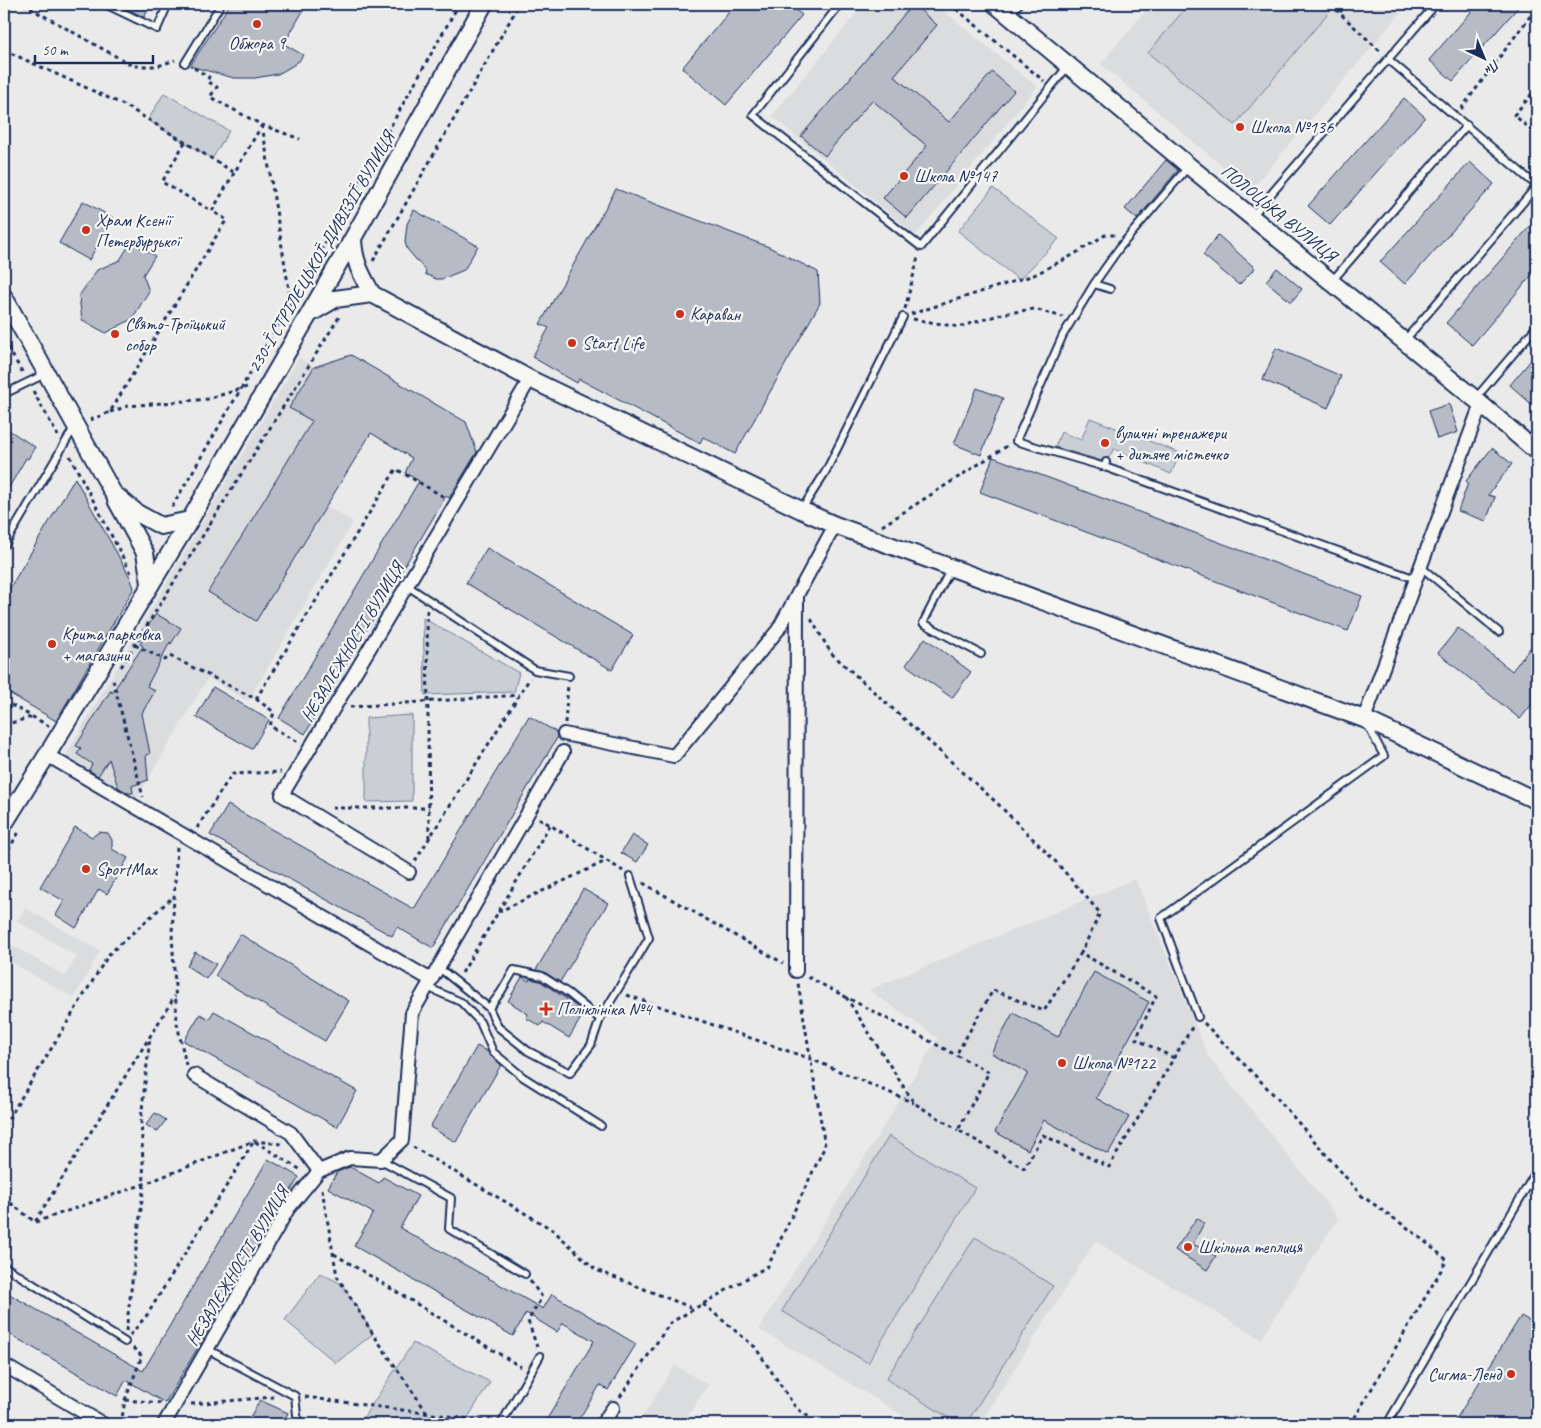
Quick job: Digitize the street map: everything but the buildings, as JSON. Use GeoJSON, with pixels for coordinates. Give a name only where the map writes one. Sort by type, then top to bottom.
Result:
{"type":"FeatureCollection","features":[{"type":"Feature","properties":{"kind":"street","name":"230-Ї СТРІЛЕЦЬКОЇ ДИВІЗІЇ ВУЛИЦЯ"},"geometry":{"type":"LineString","coordinates":[[4,824],[190,520],[353,239],[484,4]]}},
{"type":"Feature","properties":{"kind":"street","name":"ПОЛОЦЬКА ВУЛИЦЯ"},"geometry":{"type":"LineString","coordinates":[[995,4],[1014,9],[1069,65],[1189,166],[1478,401],[1537,452]]}},
{"type":"Feature","properties":{"kind":"street"},"geometry":{"type":"LineString","coordinates":[[353,239],[353,250],[357,268],[372,294],[530,379],[801,510],[866,537],[1364,719],[1537,801]]}},
{"type":"Feature","properties":{"kind":"street"},"geometry":{"type":"LineString","coordinates":[[310,314],[334,299],[372,294]]}},
{"type":"Feature","properties":{"kind":"street"},"geometry":{"type":"LineString","coordinates":[[4,297],[145,553],[150,583]]}},
{"type":"Feature","properties":{"kind":"street","name":"НЕЗАЛЕЖНОСТІ ВУЛИЦЯ"},"geometry":{"type":"LineString","coordinates":[[409,872],[282,795],[530,379]]}},
{"type":"Feature","properties":{"kind":"street"},"geometry":{"type":"LineString","coordinates":[[1364,719],[1419,573],[1478,401]]}},
{"type":"Feature","properties":{"kind":"street"},"geometry":{"type":"LineString","coordinates":[[113,493],[137,513],[161,526],[190,520]]}},
{"type":"Feature","properties":{"kind":"street"},"geometry":{"type":"LineString","coordinates":[[564,734],[674,756],[778,630],[834,525]]}},
{"type":"Feature","properties":{"kind":"street"},"geometry":{"type":"LineString","coordinates":[[796,971],[797,595]]}},
{"type":"Feature","properties":{"kind":"street"},"geometry":{"type":"LineString","coordinates":[[382,1160],[402,1140],[412,1013],[563,752]]}},
{"type":"Feature","properties":{"kind":"street"},"geometry":{"type":"LineString","coordinates":[[47,755],[429,983]]}},
{"type":"Feature","properties":{"kind":"street"},"geometry":{"type":"LineString","coordinates":[[194,1075],[291,1133],[301,1146],[316,1175]]}},
{"type":"Feature","properties":{"kind":"street","name":"НЕЗАЛЕЖНОСТІ ВУЛИЦЯ"},"geometry":{"type":"LineString","coordinates":[[164,1424],[288,1209],[316,1175],[350,1158],[382,1160]]}},
{"type":"Feature","properties":{"kind":"street"},"geometry":{"type":"LineString","coordinates":[[4,1365],[103,1424]]}},
{"type":"Feature","properties":{"kind":"street"},"geometry":{"type":"LineString","coordinates":[[602,1424],[613,1408]]}},
{"type":"Feature","properties":{"kind":"lane"},"geometry":{"type":"LineString","coordinates":[[105,4],[157,29],[168,4]]}},
{"type":"Feature","properties":{"kind":"lane"},"geometry":{"type":"LineString","coordinates":[[185,63],[221,4]]}},
{"type":"Feature","properties":{"kind":"lane"},"geometry":{"type":"LineString","coordinates":[[840,4],[753,114],[920,247],[1069,65]]}},
{"type":"Feature","properties":{"kind":"lane"},"geometry":{"type":"LineString","coordinates":[[1252,216],[1436,4]]}},
{"type":"Feature","properties":{"kind":"lane"},"geometry":{"type":"LineString","coordinates":[[1388,59],[1537,186],[1404,341]]}},
{"type":"Feature","properties":{"kind":"lane"},"geometry":{"type":"LineString","coordinates":[[1332,282],[1467,125]]}},
{"type":"Feature","properties":{"kind":"lane"},"geometry":{"type":"LineString","coordinates":[[1189,166],[1131,234],[1094,284],[1063,335],[1016,440],[1106,465],[1419,573],[1499,632]]}},
{"type":"Feature","properties":{"kind":"lane"},"geometry":{"type":"LineString","coordinates":[[1094,284],[1110,289]]}},
{"type":"Feature","properties":{"kind":"lane"},"geometry":{"type":"LineString","coordinates":[[801,510],[826,472],[903,317]]}},
{"type":"Feature","properties":{"kind":"lane"},"geometry":{"type":"LineString","coordinates":[[1478,401],[1537,326]]}},
{"type":"Feature","properties":{"kind":"lane"},"geometry":{"type":"LineString","coordinates":[[4,394],[46,374]]}},
{"type":"Feature","properties":{"kind":"lane"},"geometry":{"type":"LineString","coordinates":[[4,546],[75,426]]}},
{"type":"Feature","properties":{"kind":"lane"},"geometry":{"type":"LineString","coordinates":[[951,568],[923,623],[981,654]]}},
{"type":"Feature","properties":{"kind":"lane"},"geometry":{"type":"LineString","coordinates":[[406,585],[535,670],[569,676]]}},
{"type":"Feature","properties":{"kind":"lane"},"geometry":{"type":"LineString","coordinates":[[1198,1017],[1161,918],[1384,756],[1364,719]]}},
{"type":"Feature","properties":{"kind":"lane"},"geometry":{"type":"LineString","coordinates":[[438,967],[489,1008],[498,1027],[520,1045],[570,1074],[591,1045],[600,1019],[649,938],[630,876]]}},
{"type":"Feature","properties":{"kind":"lane"},"geometry":{"type":"LineString","coordinates":[[489,1008],[514,970],[542,976],[568,993],[600,1019]]}},
{"type":"Feature","properties":{"kind":"lane"},"geometry":{"type":"LineString","coordinates":[[429,983],[462,1002],[480,1022],[493,1052],[523,1077],[601,1126]]}},
{"type":"Feature","properties":{"kind":"lane"},"geometry":{"type":"LineString","coordinates":[[382,1160],[451,1198],[449,1229],[525,1274]]}},
{"type":"Feature","properties":{"kind":"lane"},"geometry":{"type":"LineString","coordinates":[[1387,1424],[1537,1170]]}},
{"type":"Feature","properties":{"kind":"lane"},"geometry":{"type":"LineString","coordinates":[[4,1266],[125,1342]]}},
{"type":"Feature","properties":{"kind":"lane"},"geometry":{"type":"LineString","coordinates":[[207,1349],[295,1396],[298,1424]]}},
{"type":"Feature","properties":{"kind":"lane"},"geometry":{"type":"LineString","coordinates":[[502,1424],[540,1356]]}},
{"type":"Feature","properties":{"kind":"path"},"geometry":{"type":"LineString","coordinates":[[23,4],[133,66],[158,66],[178,59],[208,77],[207,81],[217,87],[210,97],[262,125],[300,139]]}},
{"type":"Feature","properties":{"kind":"path"},"geometry":{"type":"LineString","coordinates":[[171,509],[291,302],[458,4]]}},
{"type":"Feature","properties":{"kind":"path"},"geometry":{"type":"LineString","coordinates":[[950,4],[1050,87]]}},
{"type":"Feature","properties":{"kind":"path"},"geometry":{"type":"LineString","coordinates":[[1330,4],[1388,59]]}},
{"type":"Feature","properties":{"kind":"path"},"geometry":{"type":"LineString","coordinates":[[1340,12],[1346,4]]}},
{"type":"Feature","properties":{"kind":"path"},"geometry":{"type":"LineString","coordinates":[[1456,115],[1537,7]]}},
{"type":"Feature","properties":{"kind":"path"},"geometry":{"type":"LineString","coordinates":[[371,264],[516,10]]}},
{"type":"Feature","properties":{"kind":"path"},"geometry":{"type":"LineString","coordinates":[[4,52],[6,51],[126,106],[235,173]]}},
{"type":"Feature","properties":{"kind":"path"},"geometry":{"type":"LineString","coordinates":[[1537,88],[1514,116],[1537,135]]}},
{"type":"Feature","properties":{"kind":"path"},"geometry":{"type":"LineString","coordinates":[[262,125],[291,302]]}},
{"type":"Feature","properties":{"kind":"path"},"geometry":{"type":"LineString","coordinates":[[212,211],[262,125]]}},
{"type":"Feature","properties":{"kind":"path"},"geometry":{"type":"LineString","coordinates":[[110,412],[226,220],[162,182],[185,142]]}},
{"type":"Feature","properties":{"kind":"path"},"geometry":{"type":"LineString","coordinates":[[903,317],[1034,275],[1073,255],[1104,235],[1131,234]]}},
{"type":"Feature","properties":{"kind":"path"},"geometry":{"type":"LineString","coordinates":[[903,317],[920,247]]}},
{"type":"Feature","properties":{"kind":"path"},"geometry":{"type":"LineString","coordinates":[[108,688],[345,308]]}},
{"type":"Feature","properties":{"kind":"path"},"geometry":{"type":"LineString","coordinates":[[903,317],[959,327],[1002,314],[1034,309],[1072,320]]}},
{"type":"Feature","properties":{"kind":"path"},"geometry":{"type":"LineString","coordinates":[[75,426],[128,406],[208,399],[272,379]]}},
{"type":"Feature","properties":{"kind":"path"},"geometry":{"type":"LineString","coordinates":[[866,537],[1016,440]]}},
{"type":"Feature","properties":{"kind":"path"},"geometry":{"type":"LineString","coordinates":[[256,699],[396,469],[455,503]]}},
{"type":"Feature","properties":{"kind":"path"},"geometry":{"type":"LineString","coordinates":[[797,595],[831,653],[996,803],[1057,863],[1100,912],[1081,954],[1044,1011],[993,990],[956,1055]]}},
{"type":"Feature","properties":{"kind":"path"},"geometry":{"type":"LineString","coordinates":[[427,598],[429,839]]}},
{"type":"Feature","properties":{"kind":"path"},"geometry":{"type":"LineString","coordinates":[[135,645],[165,660],[170,656],[256,699],[274,712],[270,726],[310,748]]}},
{"type":"Feature","properties":{"kind":"path"},"geometry":{"type":"LineString","coordinates":[[409,872],[535,670]]}},
{"type":"Feature","properties":{"kind":"path"},"geometry":{"type":"LineString","coordinates":[[564,734],[569,676]]}},
{"type":"Feature","properties":{"kind":"path"},"geometry":{"type":"LineString","coordinates":[[113,680],[148,814]]}},
{"type":"Feature","properties":{"kind":"path"},"geometry":{"type":"LineString","coordinates":[[333,708],[519,695]]}},
{"type":"Feature","properties":{"kind":"path"},"geometry":{"type":"LineString","coordinates":[[4,701],[61,732]]}},
{"type":"Feature","properties":{"kind":"path"},"geometry":{"type":"LineString","coordinates":[[4,725],[33,717]]}},
{"type":"Feature","properties":{"kind":"path"},"geometry":{"type":"LineString","coordinates":[[190,839],[232,774],[296,772]]}},
{"type":"Feature","properties":{"kind":"path"},"geometry":{"type":"LineString","coordinates":[[303,808],[429,808]]}},
{"type":"Feature","properties":{"kind":"path"},"geometry":{"type":"LineString","coordinates":[[528,811],[630,876],[796,971],[989,1072],[958,1130]]}},
{"type":"Feature","properties":{"kind":"path"},"geometry":{"type":"LineString","coordinates":[[456,982],[550,825]]}},
{"type":"Feature","properties":{"kind":"path"},"geometry":{"type":"LineString","coordinates":[[178,832],[172,933],[177,1023],[185,1063]]}},
{"type":"Feature","properties":{"kind":"path"},"geometry":{"type":"LineString","coordinates":[[498,912],[606,861]]}},
{"type":"Feature","properties":{"kind":"path"},"geometry":{"type":"LineString","coordinates":[[4,1126],[109,954],[174,896]]}},
{"type":"Feature","properties":{"kind":"path"},"geometry":{"type":"LineString","coordinates":[[1081,954],[1156,996],[1136,1039],[1174,1058]]}},
{"type":"Feature","properties":{"kind":"path"},"geometry":{"type":"LineString","coordinates":[[613,1408],[670,1323],[768,1266],[825,1146],[796,971]]}},
{"type":"Feature","properties":{"kind":"path"},"geometry":{"type":"LineString","coordinates":[[621,992],[811,1059],[914,1103],[1024,1168],[1043,1134],[1109,1167],[1198,1017],[1277,1098],[1362,1196],[1412,1231],[1447,1260],[1351,1424]]}},
{"type":"Feature","properties":{"kind":"path"},"geometry":{"type":"LineString","coordinates":[[35,1222],[175,996]]}},
{"type":"Feature","properties":{"kind":"path"},"geometry":{"type":"LineString","coordinates":[[846,997],[914,1103]]}},
{"type":"Feature","properties":{"kind":"path"},"geometry":{"type":"LineString","coordinates":[[125,1342],[144,1184],[141,1119],[150,1037]]}},
{"type":"Feature","properties":{"kind":"path"},"geometry":{"type":"LineString","coordinates":[[35,1222],[144,1184],[254,1140],[301,1146]]}},
{"type":"Feature","properties":{"kind":"path"},"geometry":{"type":"LineString","coordinates":[[254,1140],[316,1175],[337,1276],[373,1334],[428,1414],[432,1424]]}},
{"type":"Feature","properties":{"kind":"path"},"geometry":{"type":"LineString","coordinates":[[125,1342],[147,1315],[254,1140]]}},
{"type":"Feature","properties":{"kind":"path"},"geometry":{"type":"LineString","coordinates":[[402,1140],[553,1230],[596,1270],[695,1309]]}},
{"type":"Feature","properties":{"kind":"path"},"geometry":{"type":"LineString","coordinates":[[4,1198],[35,1222]]}},
{"type":"Feature","properties":{"kind":"path"},"geometry":{"type":"LineString","coordinates":[[4,1221],[12,1204]]}},
{"type":"Feature","properties":{"kind":"path"},"geometry":{"type":"LineString","coordinates":[[333,1253],[530,1373]]}},
{"type":"Feature","properties":{"kind":"path"},"geometry":{"type":"LineString","coordinates":[[525,1274],[542,1297],[528,1321],[540,1356]]}},
{"type":"Feature","properties":{"kind":"path"},"geometry":{"type":"LineString","coordinates":[[704,1304],[755,1347],[796,1408],[819,1424]]}},
{"type":"Feature","properties":{"kind":"path"},"geometry":{"type":"LineString","coordinates":[[122,1424],[125,1400],[142,1356],[125,1342]]}},
{"type":"Feature","properties":{"kind":"path"},"geometry":{"type":"LineString","coordinates":[[125,1400],[176,1405],[295,1396],[502,1424]]}},
{"type":"Feature","properties":{"kind":"shaded area","name":"Школа №147"},"geometry":{"type":"Polygon","coordinates":[[[864,4],[935,4],[1037,87],[916,235],[772,116],[864,4]]]}},
{"type":"Feature","properties":{"kind":"shaded area","name":"Школа №136"},"geometry":{"type":"Polygon","coordinates":[[[1151,4],[1408,4],[1251,190],[1101,64],[1151,4]]]}},
{"type":"Feature","properties":{"kind":"shaded area"},"geometry":{"type":"Polygon","coordinates":[[[1189,4],[1317,4],[1328,13],[1235,125],[1148,53],[1189,4]]]}},
{"type":"Feature","properties":{"kind":"shaded area"},"geometry":{"type":"Polygon","coordinates":[[[164,93],[229,131],[212,159],[148,120],[164,93]]]}},
{"type":"Feature","properties":{"kind":"shaded area"},"geometry":{"type":"Polygon","coordinates":[[[993,188],[1059,239],[1019,280],[958,231],[993,188]]]}},
{"type":"Feature","properties":{"kind":"shaded area"},"geometry":{"type":"Polygon","coordinates":[[[299,358],[340,382],[283,480],[353,522],[248,701],[208,678],[133,805],[61,763],[299,358]]]}},
{"type":"Feature","properties":{"kind":"shaded area","name":"вуличні тренажери + дитяче містечко"},"geometry":{"type":"Polygon","coordinates":[[[1090,418],[1180,453],[1171,474],[1114,449],[1106,462],[1055,447],[1061,432],[1081,440],[1090,418]]]}},
{"type":"Feature","properties":{"kind":"shaded area"},"geometry":{"type":"Polygon","coordinates":[[[423,618],[519,673],[514,692],[425,695],[423,618]]]}},
{"type":"Feature","properties":{"kind":"shaded area"},"geometry":{"type":"Polygon","coordinates":[[[412,715],[412,801],[366,802],[366,718],[412,715]]]}},
{"type":"Feature","properties":{"kind":"shaded area"},"geometry":{"type":"Polygon","coordinates":[[[1135,879],[1208,1056],[1338,1218],[1261,1339],[1095,1241],[980,1424],[917,1424],[759,1329],[938,1038],[869,990],[1135,879]]]}},
{"type":"Feature","properties":{"kind":"shaded area"},"geometry":{"type":"Polygon","coordinates":[[[25,908],[100,951],[74,998],[4,958],[6,942],[65,976],[77,956],[17,921],[25,908]]]}},
{"type":"Feature","properties":{"kind":"shaded area"},"geometry":{"type":"Polygon","coordinates":[[[889,1136],[975,1188],[868,1363],[782,1311],[889,1136]]]}},
{"type":"Feature","properties":{"kind":"shaded area"},"geometry":{"type":"Polygon","coordinates":[[[975,1237],[1053,1286],[966,1424],[959,1424],[886,1379],[975,1237]]]}},
{"type":"Feature","properties":{"kind":"shaded area"},"geometry":{"type":"Polygon","coordinates":[[[320,1273],[342,1284],[373,1334],[336,1363],[285,1320],[320,1273]]]}},
{"type":"Feature","properties":{"kind":"shaded area"},"geometry":{"type":"Polygon","coordinates":[[[413,1343],[490,1382],[464,1424],[359,1424],[413,1343]]]}},
{"type":"Feature","properties":{"kind":"shaded area"},"geometry":{"type":"Polygon","coordinates":[[[675,1365],[708,1385],[683,1424],[638,1424],[675,1365]]]}},
{"type":"Feature","properties":{"kind":"place","name":"Обжора 9"},"geometry":{"type":"Point","coordinates":[257,24]}},
{"type":"Feature","properties":{"kind":"place","name":"Школа №136"},"geometry":{"type":"Point","coordinates":[1240,127]}},
{"type":"Feature","properties":{"kind":"place","name":"Школа №147"},"geometry":{"type":"Point","coordinates":[904,176]}},
{"type":"Feature","properties":{"kind":"place","name":"Храм Ксенії Петербурзької"},"geometry":{"type":"Point","coordinates":[86,230]}},
{"type":"Feature","properties":{"kind":"place","name":"Караван"},"geometry":{"type":"Point","coordinates":[680,314]}},
{"type":"Feature","properties":{"kind":"place","name":"Свято-Троїцький собор"},"geometry":{"type":"Point","coordinates":[115,334]}},
{"type":"Feature","properties":{"kind":"place","name":"Start Life"},"geometry":{"type":"Point","coordinates":[572,343]}},
{"type":"Feature","properties":{"kind":"place","name":"вуличні тренажери + дитяче містечко"},"geometry":{"type":"Point","coordinates":[1105,443]}},
{"type":"Feature","properties":{"kind":"place","name":"Крита парковка + магазини"},"geometry":{"type":"Point","coordinates":[52,644]}},
{"type":"Feature","properties":{"kind":"place","name":"SportMax"},"geometry":{"type":"Point","coordinates":[86,869]}},
{"type":"Feature","properties":{"kind":"place","name":"Поліклініка №4"},"geometry":{"type":"Point","coordinates":[546,1009]}},
{"type":"Feature","properties":{"kind":"place","name":"Школа №122"},"geometry":{"type":"Point","coordinates":[1062,1063]}},
{"type":"Feature","properties":{"kind":"place","name":"Шкільна теплиця"},"geometry":{"type":"Point","coordinates":[1188,1247]}},
{"type":"Feature","properties":{"kind":"place","name":"Сигма-Ленд"},"geometry":{"type":"Point","coordinates":[1511,1374]}}]}
